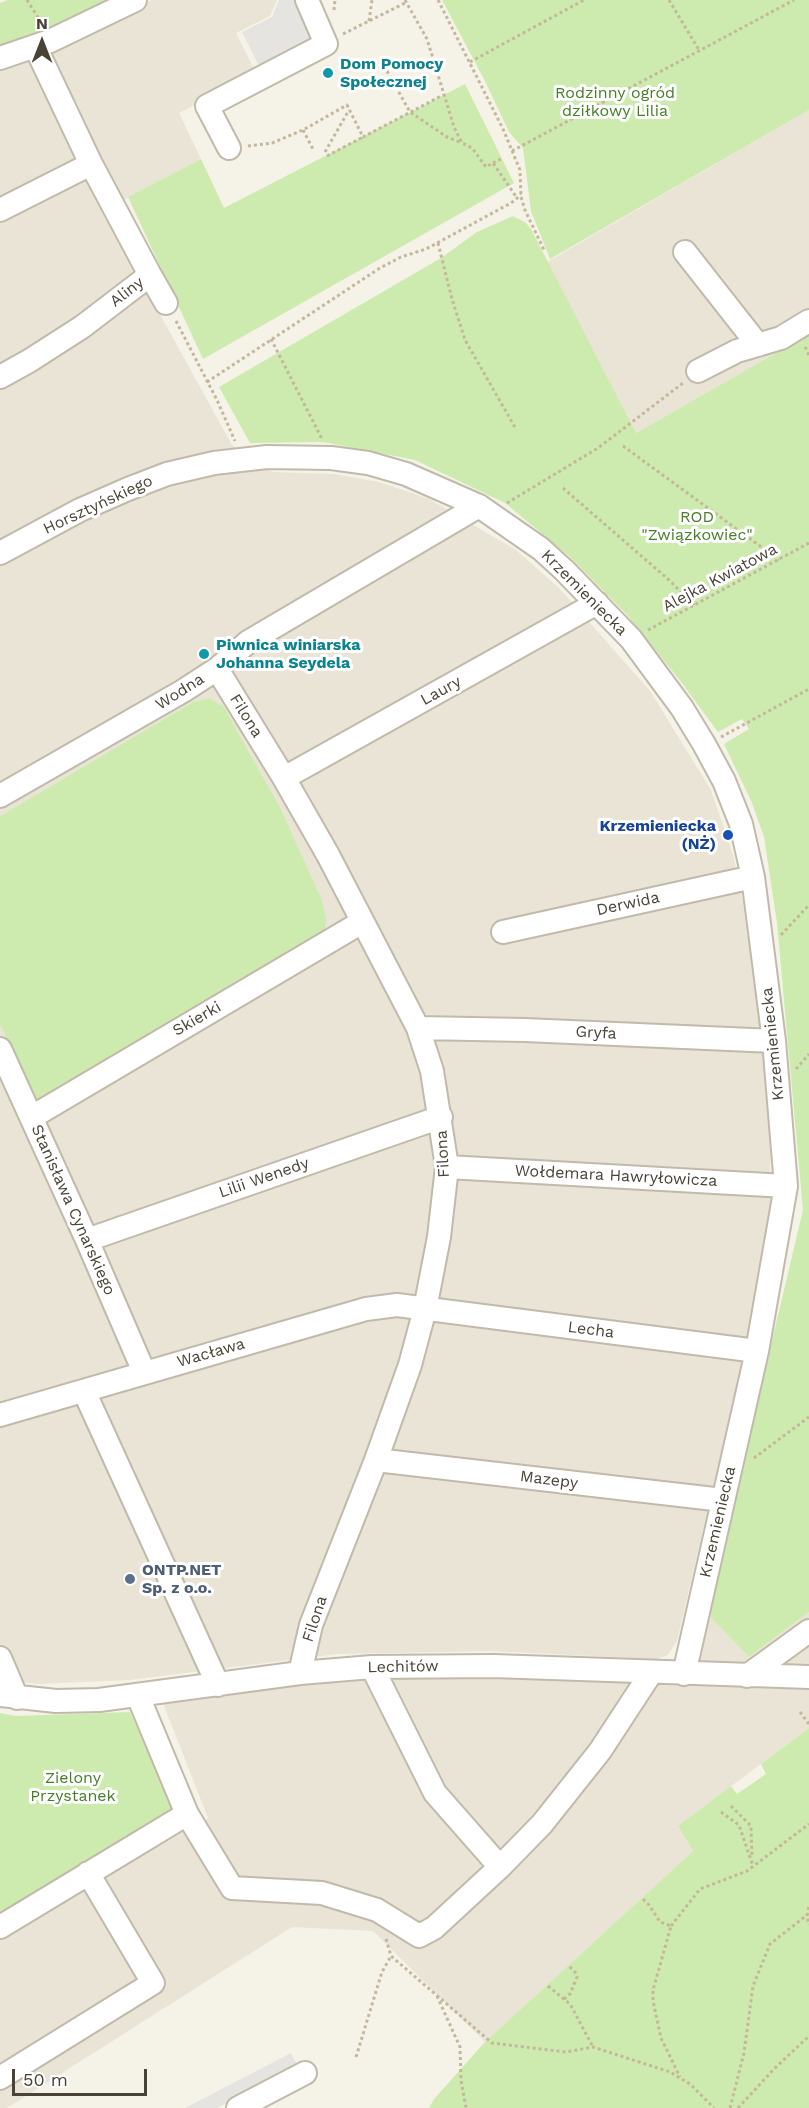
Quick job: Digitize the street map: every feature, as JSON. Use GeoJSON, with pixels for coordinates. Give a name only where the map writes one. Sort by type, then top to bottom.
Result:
{"type":"FeatureCollection","features":[{"type":"Feature","properties":{"kind":"street"},"geometry":{"type":"LineString","coordinates":[[0,58],[35,46],[135,0]]}},
{"type":"Feature","properties":{"kind":"street"},"geometry":{"type":"LineString","coordinates":[[229,148],[207,106],[326,44],[307,0]]}},
{"type":"Feature","properties":{"kind":"street","name":"Aliny"},"geometry":{"type":"LineString","coordinates":[[0,377],[82,327],[150,274],[91,164],[35,46]]}},
{"type":"Feature","properties":{"kind":"street"},"geometry":{"type":"LineString","coordinates":[[0,210],[91,164]]}},
{"type":"Feature","properties":{"kind":"street"},"geometry":{"type":"LineString","coordinates":[[685,252],[758,345]]}},
{"type":"Feature","properties":{"kind":"street"},"geometry":{"type":"LineString","coordinates":[[150,274],[166,303]]}},
{"type":"Feature","properties":{"kind":"street"},"geometry":{"type":"LineString","coordinates":[[698,371],[737,351],[781,338],[809,321]]}},
{"type":"Feature","properties":{"kind":"street","name":"Horsztyńskiego"},"geometry":{"type":"LineString","coordinates":[[0,553],[80,510],[128,489],[167,474],[243,459],[331,458],[368,463],[405,474],[489,506]]}},
{"type":"Feature","properties":{"kind":"street","name":"Krzemieniecka"},"geometry":{"type":"LineString","coordinates":[[489,506],[541,549],[597,603],[631,639],[656,672],[705,746],[724,781],[741,824],[753,877],[774,1041],[786,1186],[757,1351],[684,1674]]}},
{"type":"Feature","properties":{"kind":"street","name":"Wodna"},"geometry":{"type":"LineString","coordinates":[[0,796],[183,692],[217,669],[248,642],[489,506]]}},
{"type":"Feature","properties":{"kind":"street","name":"Laury"},"geometry":{"type":"LineString","coordinates":[[284,778],[597,603]]}},
{"type":"Feature","properties":{"kind":"street","name":"Filona"},"geometry":{"type":"LineString","coordinates":[[217,669],[328,855],[418,1028],[432,1071],[447,1167],[439,1237],[425,1309],[410,1365],[376,1460],[311,1625],[300,1673]]}},
{"type":"Feature","properties":{"kind":"street","name":"Derwida"},"geometry":{"type":"LineString","coordinates":[[503,932],[753,877]]}},
{"type":"Feature","properties":{"kind":"street","name":"Skierki"},"geometry":{"type":"LineString","coordinates":[[32,1117],[362,922]]}},
{"type":"Feature","properties":{"kind":"street","name":"Gryfa"},"geometry":{"type":"LineString","coordinates":[[418,1028],[525,1030],[774,1041]]}},
{"type":"Feature","properties":{"kind":"street","name":"Stanisława Cynarskiego"},"geometry":{"type":"LineString","coordinates":[[0,1049],[144,1372]]}},
{"type":"Feature","properties":{"kind":"street","name":"Lilii Wenedy"},"geometry":{"type":"LineString","coordinates":[[87,1240],[441,1117]]}},
{"type":"Feature","properties":{"kind":"street","name":"Wołdemara Hawryłowicza"},"geometry":{"type":"LineString","coordinates":[[447,1167],[786,1186]]}},
{"type":"Feature","properties":{"kind":"street","name":"Wacława"},"geometry":{"type":"LineString","coordinates":[[0,1414],[366,1310],[397,1305],[425,1309]]}},
{"type":"Feature","properties":{"kind":"street","name":"Lecha"},"geometry":{"type":"LineString","coordinates":[[425,1309],[757,1351]]}},
{"type":"Feature","properties":{"kind":"street"},"geometry":{"type":"LineString","coordinates":[[84,1391],[218,1685]]}},
{"type":"Feature","properties":{"kind":"street","name":"Mazepy"},"geometry":{"type":"LineString","coordinates":[[376,1460],[723,1500]]}},
{"type":"Feature","properties":{"kind":"street"},"geometry":{"type":"LineString","coordinates":[[747,1676],[809,1631]]}},
{"type":"Feature","properties":{"kind":"street"},"geometry":{"type":"LineString","coordinates":[[0,1658],[9,1696]]}},
{"type":"Feature","properties":{"kind":"street","name":"Lechitów"},"geometry":{"type":"LineString","coordinates":[[9,1696],[88,1700],[138,1696],[300,1673],[372,1667],[494,1666],[809,1677]]}},
{"type":"Feature","properties":{"kind":"street"},"geometry":{"type":"LineString","coordinates":[[372,1667],[435,1792],[500,1867]]}},
{"type":"Feature","properties":{"kind":"street"},"geometry":{"type":"LineString","coordinates":[[138,1696],[188,1814],[232,1888],[322,1893],[377,1910],[419,1936],[434,1928],[500,1867],[542,1824],[600,1751],[651,1673]]}},
{"type":"Feature","properties":{"kind":"street"},"geometry":{"type":"LineString","coordinates":[[0,1927],[188,1814]]}},
{"type":"Feature","properties":{"kind":"street"},"geometry":{"type":"LineString","coordinates":[[0,2078],[153,1983],[88,1873]]}},
{"type":"Feature","properties":{"kind":"street"},"geometry":{"type":"LineString","coordinates":[[238,2108],[305,2073]]}},
{"type":"Feature","properties":{"kind":"path"},"geometry":{"type":"LineString","coordinates":[[27,0],[39,19]]}},
{"type":"Feature","properties":{"kind":"path"},"geometry":{"type":"LineString","coordinates":[[369,21],[372,0]]}},
{"type":"Feature","properties":{"kind":"path"},"geometry":{"type":"LineString","coordinates":[[438,0],[512,151],[520,170],[521,195],[525,210],[544,250]]}},
{"type":"Feature","properties":{"kind":"path"},"geometry":{"type":"LineString","coordinates":[[470,62],[584,0]]}},
{"type":"Feature","properties":{"kind":"path"},"geometry":{"type":"LineString","coordinates":[[669,0],[699,51]]}},
{"type":"Feature","properties":{"kind":"path"},"geometry":{"type":"LineString","coordinates":[[512,151],[794,0]]}},
{"type":"Feature","properties":{"kind":"path"},"geometry":{"type":"LineString","coordinates":[[337,36],[406,1],[427,39],[443,95],[462,143]]}},
{"type":"Feature","properties":{"kind":"path"},"geometry":{"type":"LineString","coordinates":[[387,71],[410,112],[447,137],[472,148],[486,167],[501,159]]}},
{"type":"Feature","properties":{"kind":"path"},"geometry":{"type":"LineString","coordinates":[[327,156],[443,95]]}},
{"type":"Feature","properties":{"kind":"path"},"geometry":{"type":"LineString","coordinates":[[272,143],[303,130],[347,105],[363,137]]}},
{"type":"Feature","properties":{"kind":"path"},"geometry":{"type":"LineString","coordinates":[[325,152],[349,110]]}},
{"type":"Feature","properties":{"kind":"path"},"geometry":{"type":"LineString","coordinates":[[303,130],[314,151]]}},
{"type":"Feature","properties":{"kind":"path"},"geometry":{"type":"LineString","coordinates":[[493,163],[517,198]]}},
{"type":"Feature","properties":{"kind":"path"},"geometry":{"type":"LineString","coordinates":[[207,382],[380,268],[438,243],[521,195]]}},
{"type":"Feature","properties":{"kind":"path"},"geometry":{"type":"LineString","coordinates":[[438,243],[465,340],[516,429]]}},
{"type":"Feature","properties":{"kind":"path"},"geometry":{"type":"LineString","coordinates":[[166,303],[238,448]]}},
{"type":"Feature","properties":{"kind":"path"},"geometry":{"type":"LineString","coordinates":[[271,339],[331,458]]}},
{"type":"Feature","properties":{"kind":"path"},"geometry":{"type":"LineString","coordinates":[[489,506],[598,448],[698,371]]}},
{"type":"Feature","properties":{"kind":"path"},"geometry":{"type":"LineString","coordinates":[[623,446],[778,560]]}},
{"type":"Feature","properties":{"kind":"path"},"geometry":{"type":"LineString","coordinates":[[562,488],[669,580],[694,606]]}},
{"type":"Feature","properties":{"kind":"path","name":"Alejka Kwiatowa"},"geometry":{"type":"LineString","coordinates":[[642,633],[809,543]]}},
{"type":"Feature","properties":{"kind":"path"},"geometry":{"type":"LineString","coordinates":[[705,746],[809,689]]}},
{"type":"Feature","properties":{"kind":"path"},"geometry":{"type":"LineString","coordinates":[[790,925],[809,905]]}},
{"type":"Feature","properties":{"kind":"path"},"geometry":{"type":"LineString","coordinates":[[805,910],[809,913]]}},
{"type":"Feature","properties":{"kind":"path"},"geometry":{"type":"LineString","coordinates":[[759,1454],[809,1417]]}},
{"type":"Feature","properties":{"kind":"path"},"geometry":{"type":"LineString","coordinates":[[800,1712],[809,1724]]}},
{"type":"Feature","properties":{"kind":"path"},"geometry":{"type":"LineString","coordinates":[[731,1806],[751,1826],[751,1860]]}},
{"type":"Feature","properties":{"kind":"path"},"geometry":{"type":"LineString","coordinates":[[722,1812],[739,1825],[753,1866]]}},
{"type":"Feature","properties":{"kind":"path"},"geometry":{"type":"LineString","coordinates":[[681,2079],[661,2038],[653,2001],[653,1990],[671,1926],[700,1889],[747,1871],[809,1824]]}},
{"type":"Feature","properties":{"kind":"path"},"geometry":{"type":"LineString","coordinates":[[643,1899],[660,1922],[671,1926]]}},
{"type":"Feature","properties":{"kind":"path"},"geometry":{"type":"LineString","coordinates":[[809,1907],[807,1916],[809,1925]]}},
{"type":"Feature","properties":{"kind":"path"},"geometry":{"type":"LineString","coordinates":[[377,1910],[391,1956],[492,2043],[566,2052],[593,2047],[670,2072],[690,2084],[714,2108]]}},
{"type":"Feature","properties":{"kind":"path"},"geometry":{"type":"LineString","coordinates":[[729,2108],[744,2053],[753,1986],[770,1944],[807,1916]]}},
{"type":"Feature","properties":{"kind":"path"},"geometry":{"type":"LineString","coordinates":[[356,2057],[382,1972],[391,1956]]}},
{"type":"Feature","properties":{"kind":"path"},"geometry":{"type":"LineString","coordinates":[[564,1999],[570,1994],[577,1977],[569,1966]]}},
{"type":"Feature","properties":{"kind":"path"},"geometry":{"type":"LineString","coordinates":[[548,1986],[570,2004],[593,2047]]}},
{"type":"Feature","properties":{"kind":"path"},"geometry":{"type":"LineString","coordinates":[[436,1994],[460,2047],[461,2080],[466,2108]]}},
{"type":"Feature","properties":{"kind":"path"},"geometry":{"type":"LineString","coordinates":[[738,2108],[809,2036]]}},
{"type":"Feature","properties":{"kind":"shaded area"},"geometry":{"type":"Polygon","coordinates":[[[152,0],[277,0],[270,16],[236,33],[256,73],[179,113],[201,159],[103,211],[232,445],[272,472],[334,474],[379,482],[429,499],[516,550],[560,589],[650,691],[711,790],[733,855],[742,897],[769,1085],[771,1218],[752,1322],[677,1641],[668,1655],[656,1659],[490,1651],[338,1654],[130,1680],[37,1684],[0,1678],[0,1025],[38,1103],[322,900],[281,809],[224,707],[210,698],[193,702],[0,816],[0,69],[31,59],[152,0]]]}},
{"type":"Feature","properties":{"kind":"shaded area"},"geometry":{"type":"Polygon","coordinates":[[[279,0],[299,0],[316,42],[261,70],[242,32],[272,17],[279,0]]]}},
{"type":"Feature","properties":{"kind":"shaded area"},"geometry":{"type":"Polygon","coordinates":[[[809,110],[809,334],[636,433],[547,262],[809,110]]]}},
{"type":"Feature","properties":{"kind":"shaded area"},"geometry":{"type":"Polygon","coordinates":[[[809,1612],[809,1728],[678,1826],[693,1851],[485,2042],[373,1931],[292,1927],[7,2108],[0,2108],[0,1939],[208,1818],[159,1693],[300,1673],[684,1674],[707,1614],[749,1657],[809,1612]]]}},
{"type":"Feature","properties":{"kind":"shaded area"},"geometry":{"type":"Polygon","coordinates":[[[291,2053],[298,2067],[217,2108],[185,2108],[291,2053]]]}},
{"type":"Feature","properties":{"kind":"green space"},"geometry":{"type":"Polygon","coordinates":[[[8,0],[114,0],[61,26],[0,50],[0,3],[8,0]]]}},
{"type":"Feature","properties":{"kind":"green space","name":"Rodzinny ogród dziłkowy Lilia"},"geometry":{"type":"Polygon","coordinates":[[[442,0],[809,0],[809,110],[550,259],[531,211],[523,148],[509,132],[442,0]]]}},
{"type":"Feature","properties":{"kind":"green space"},"geometry":{"type":"Polygon","coordinates":[[[465,84],[514,183],[203,359],[128,197],[201,159],[224,208],[465,84]]]}},
{"type":"Feature","properties":{"kind":"green space","name":"ROD \"Związkowiec\""},"geometry":{"type":"Polygon","coordinates":[[[513,216],[526,223],[531,229],[636,433],[809,334],[809,1612],[749,1657],[707,1614],[803,1210],[777,923],[764,837],[752,803],[724,744],[749,729],[742,719],[718,732],[627,615],[569,556],[505,503],[415,460],[323,442],[250,443],[219,387],[441,258],[477,232],[513,216]]]}},
{"type":"Feature","properties":{"kind":"green space"},"geometry":{"type":"Polygon","coordinates":[[[210,698],[224,707],[281,809],[322,900],[326,921],[324,933],[39,1104],[0,1025],[0,816],[193,702],[210,698]]]}},
{"type":"Feature","properties":{"kind":"green space","name":"Zielony Przystanek"},"geometry":{"type":"Polygon","coordinates":[[[130,1712],[174,1809],[0,1920],[0,1713],[16,1716],[130,1712]]]}},
{"type":"Feature","properties":{"kind":"green space"},"geometry":{"type":"Polygon","coordinates":[[[809,1728],[809,2108],[429,2108],[434,2099],[485,2042],[693,1851],[678,1826],[731,1786],[737,1794],[766,1774],[761,1764],[809,1728]]]}},
{"type":"Feature","properties":{"kind":"place","name":"Dom Pomocy Społecznej"},"geometry":{"type":"Point","coordinates":[328,73]}},
{"type":"Feature","properties":{"kind":"place","name":"Piwnica winiarska Johanna Seydela"},"geometry":{"type":"Point","coordinates":[204,654]}},
{"type":"Feature","properties":{"kind":"place","name":"Krzemieniecka (NŻ)"},"geometry":{"type":"Point","coordinates":[728,835]}},
{"type":"Feature","properties":{"kind":"place","name":"ONTP.NET Sp. z o.o."},"geometry":{"type":"Point","coordinates":[130,1579]}}]}
